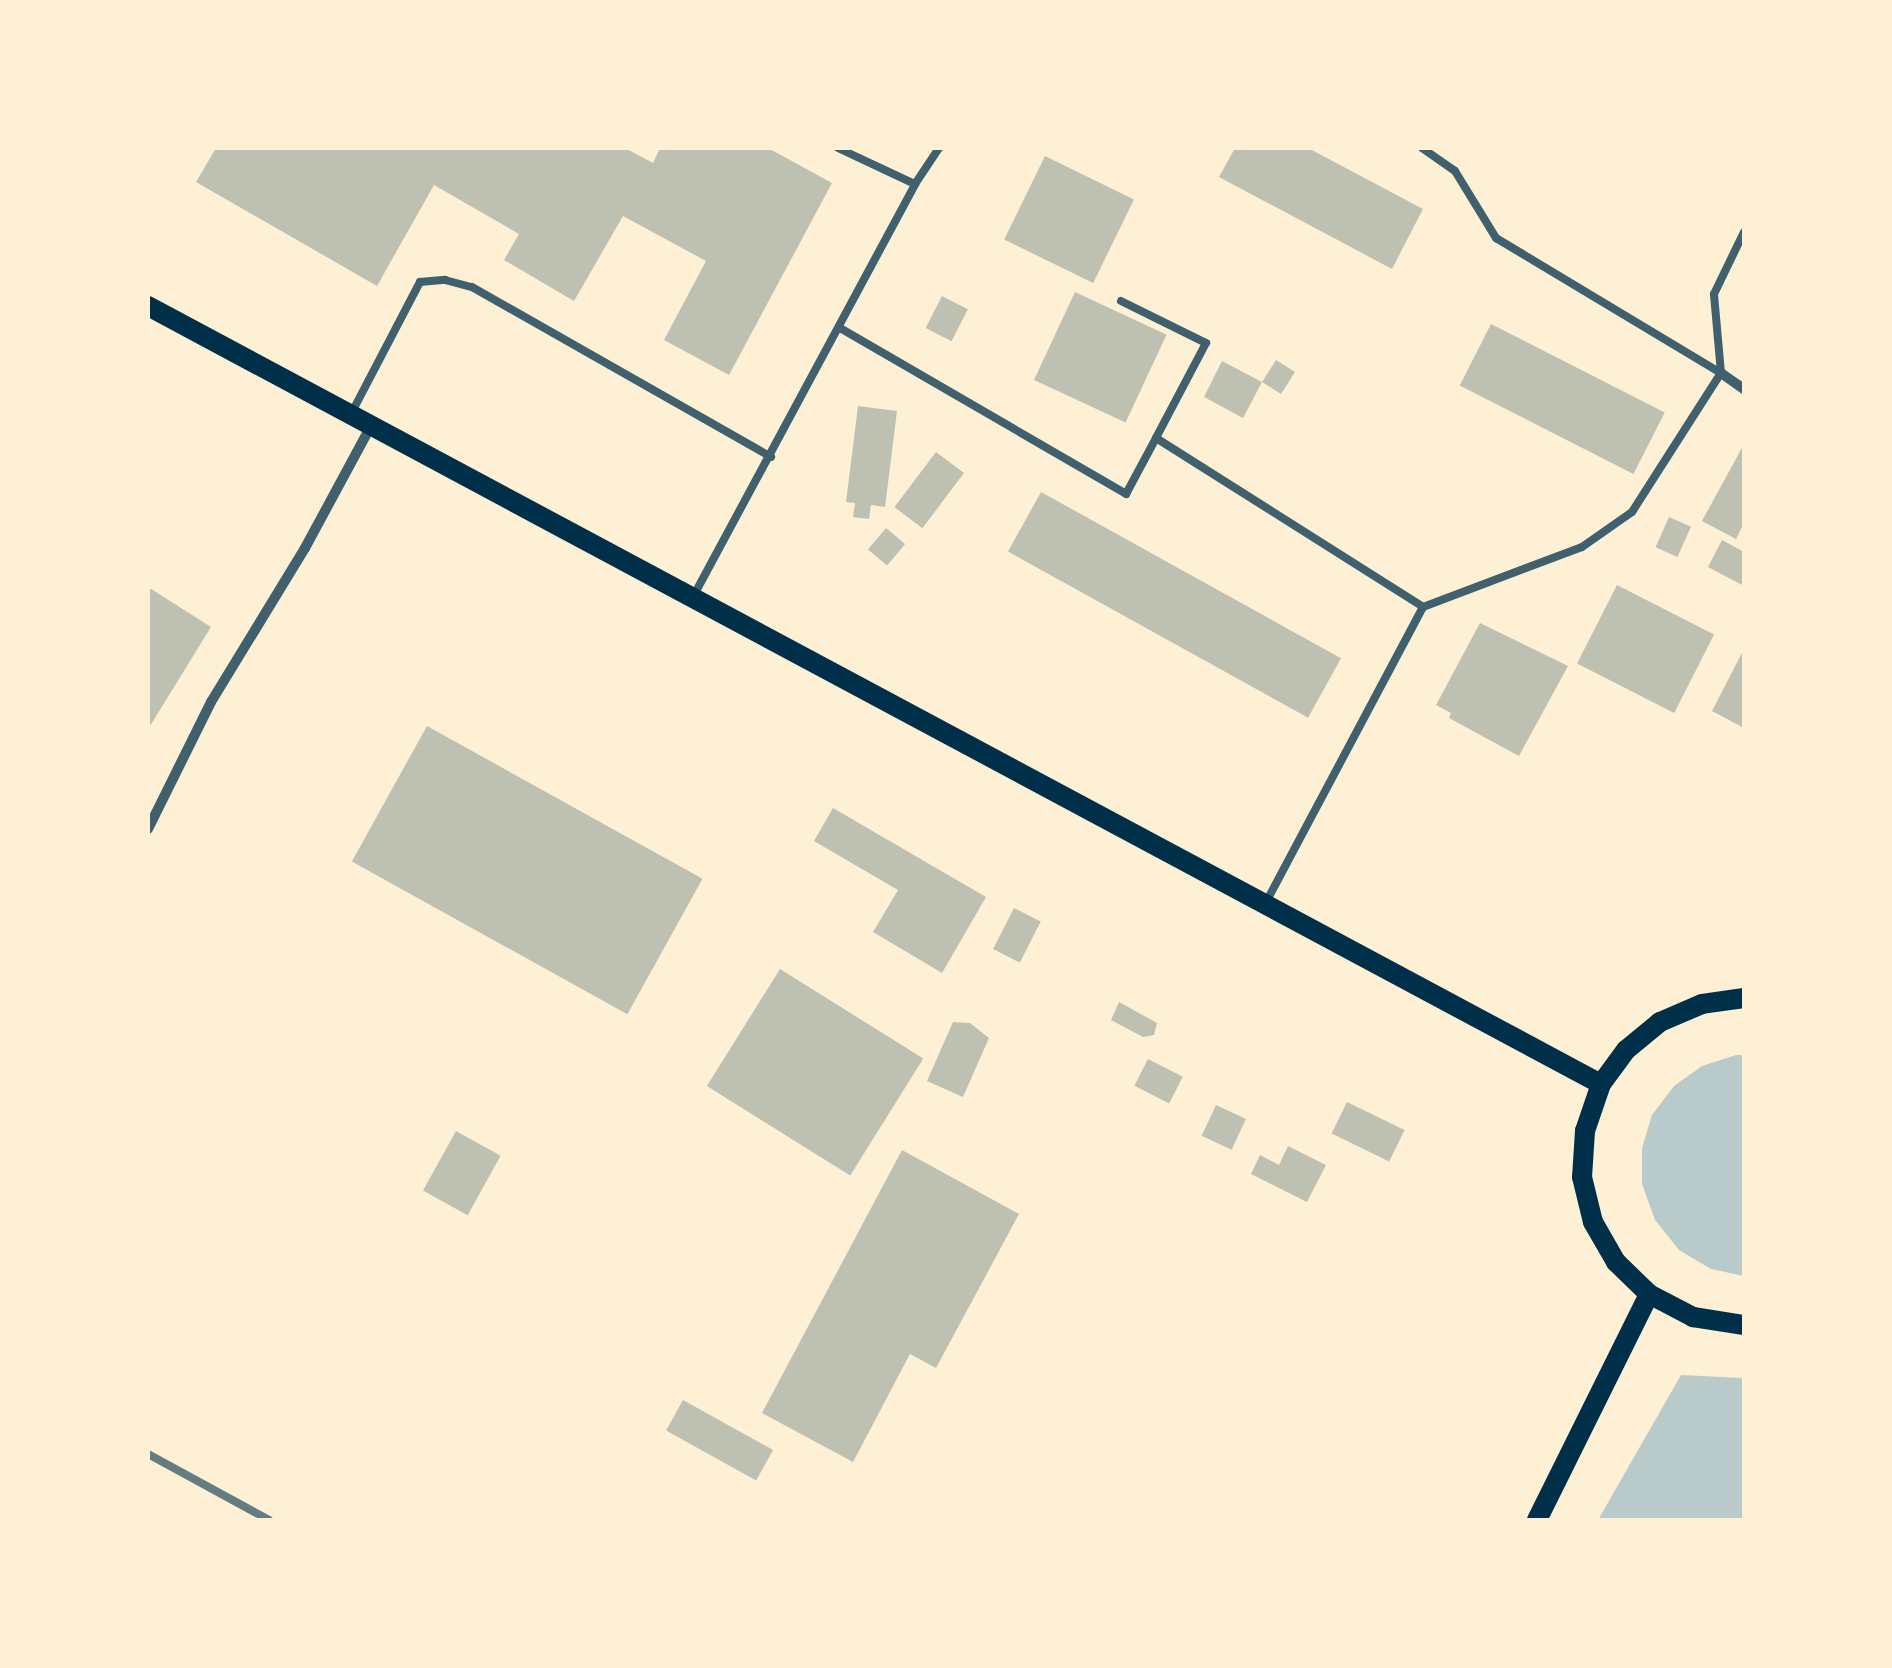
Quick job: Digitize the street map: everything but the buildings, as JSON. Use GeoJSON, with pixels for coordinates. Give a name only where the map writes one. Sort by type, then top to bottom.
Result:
{"type":"FeatureCollection","features":[{"type":"Feature","properties":{"kind":"main road"},"geometry":{"type":"LineString","coordinates":[[148,306],[1601,1084]]}},
{"type":"Feature","properties":{"kind":"main road"},"geometry":{"type":"LineString","coordinates":[[1744,998],[1702,1004],[1660,1022],[1626,1050],[1601,1084],[1585,1131],[1582,1177],[1593,1222],[1616,1262],[1650,1294],[1693,1317],[1744,1325]]}},
{"type":"Feature","properties":{"kind":"main road"},"geometry":{"type":"LineString","coordinates":[[1536,1520],[1650,1294]]}},
{"type":"Feature","properties":{"kind":"street"},"geometry":{"type":"LineString","coordinates":[[1721,373],[1744,389]]}},
{"type":"Feature","properties":{"kind":"street"},"geometry":{"type":"LineString","coordinates":[[148,829],[152,806],[305,548],[371,426]]}},
{"type":"Feature","properties":{"kind":"lane"},"geometry":{"type":"LineString","coordinates":[[838,148],[915,184]]}},
{"type":"Feature","properties":{"kind":"lane"},"geometry":{"type":"LineString","coordinates":[[693,598],[915,184],[940,148]]}},
{"type":"Feature","properties":{"kind":"lane"},"geometry":{"type":"LineString","coordinates":[[1422,148],[1456,171],[1496,238],[1721,373]]}},
{"type":"Feature","properties":{"kind":"lane"},"geometry":{"type":"LineString","coordinates":[[1265,904],[1423,608],[1582,547],[1632,512],[1721,373],[1714,294],[1744,232]]}},
{"type":"Feature","properties":{"kind":"lane"},"geometry":{"type":"LineString","coordinates":[[351,415],[420,282],[445,280],[472,287],[770,457]]}},
{"type":"Feature","properties":{"kind":"lane"},"geometry":{"type":"LineString","coordinates":[[840,328],[1126,494],[1206,343],[1121,301]]}},
{"type":"Feature","properties":{"kind":"lane"},"geometry":{"type":"LineString","coordinates":[[1156,438],[1423,608]]}},
{"type":"Feature","properties":{"kind":"shaded area"},"geometry":{"type":"Polygon","coordinates":[[[1744,1055],[1744,1276],[1711,1269],[1679,1250],[1655,1220],[1642,1184],[1642,1148],[1652,1115],[1674,1086],[1702,1066],[1744,1055]]]}},
{"type":"Feature","properties":{"kind":"shaded area"},"geometry":{"type":"Polygon","coordinates":[[[1681,1375],[1744,1378],[1744,1520],[1598,1520],[1681,1375]]]}},
{"type":"Feature","properties":{"kind":"railway"},"geometry":{"type":"LineString","coordinates":[[148,1454],[269,1520]]}}]}
